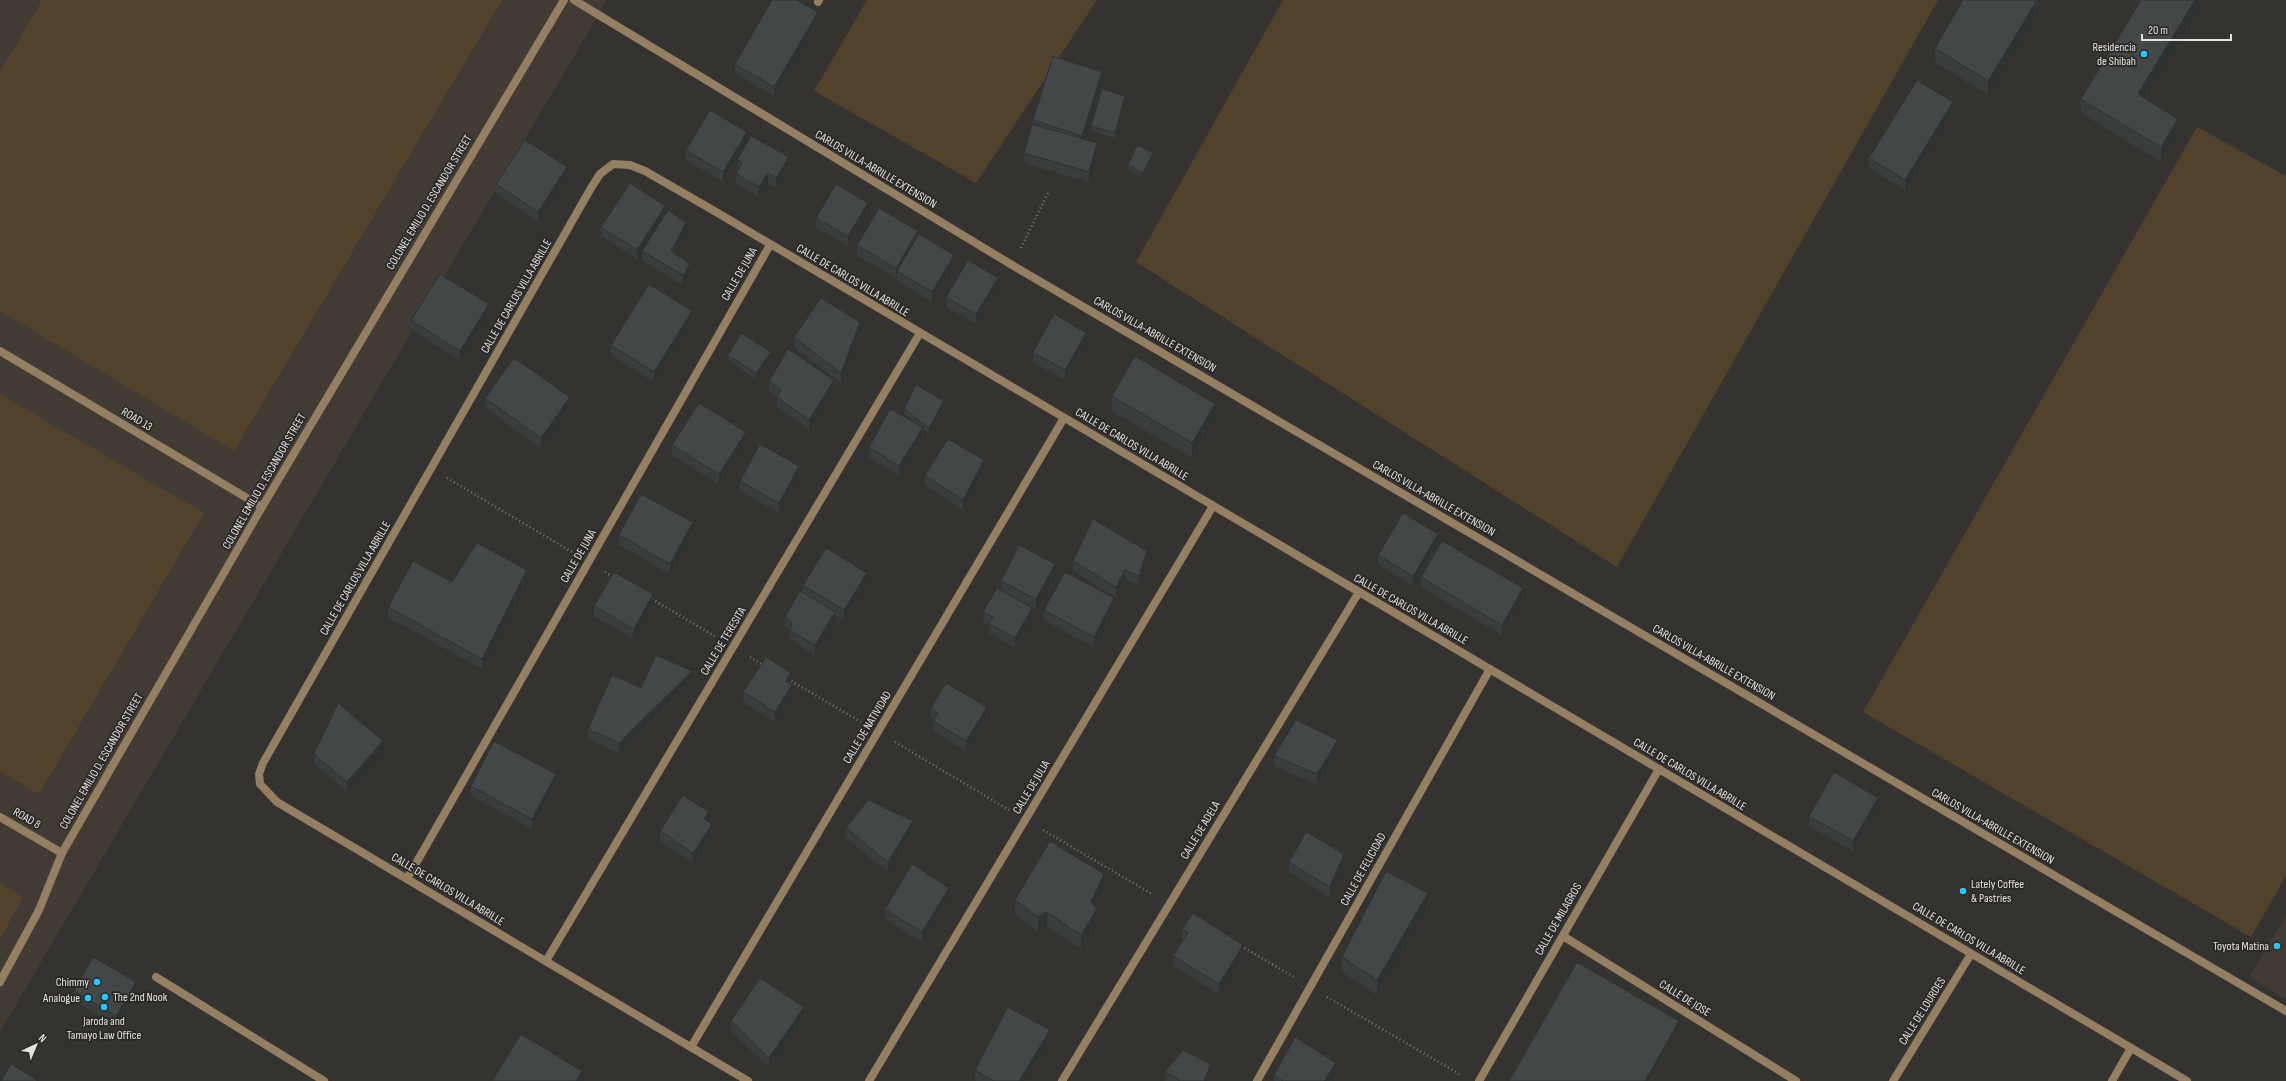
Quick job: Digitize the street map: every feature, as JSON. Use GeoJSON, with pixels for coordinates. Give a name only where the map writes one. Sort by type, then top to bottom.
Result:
{"type":"FeatureCollection","features":[{"type":"Feature","properties":{"kind":"street","name":"COLONEL EMILIO D. ESCANDOR STREET"},"geometry":{"type":"LineString","coordinates":[[0,982],[39,910],[62,853],[262,507],[564,0]]}},
{"type":"Feature","properties":{"kind":"street","name":"CARLOS VILLA-ABRILLE EXTENSION"},"geometry":{"type":"LineString","coordinates":[[574,0],[1012,265],[2286,1011]]}},
{"type":"Feature","properties":{"kind":"street","name":"CALLE DE CARLOS VILLA ABRILLE"},"geometry":{"type":"LineString","coordinates":[[748,1081],[277,802],[260,784],[259,774],[263,763],[591,188],[600,174],[613,164],[630,164],[645,171],[2187,1081]]}},
{"type":"Feature","properties":{"kind":"street","name":"CALLE DE JUNA"},"geometry":{"type":"LineString","coordinates":[[407,879],[770,244]]}},
{"type":"Feature","properties":{"kind":"street","name":"CALLE DE TERESITA"},"geometry":{"type":"LineString","coordinates":[[546,961],[920,333]]}},
{"type":"Feature","properties":{"kind":"street","name":"ROAD 13"},"geometry":{"type":"LineString","coordinates":[[0,351],[262,507]]}},
{"type":"Feature","properties":{"kind":"street","name":"CALLE DE NATIVIDAD"},"geometry":{"type":"LineString","coordinates":[[691,1047],[1064,418]]}},
{"type":"Feature","properties":{"kind":"street","name":"CALLE DE JULIA"},"geometry":{"type":"LineString","coordinates":[[869,1081],[1213,506]]}},
{"type":"Feature","properties":{"kind":"street","name":"CALLE DE ADELA"},"geometry":{"type":"LineString","coordinates":[[1062,1081],[1359,592]]}},
{"type":"Feature","properties":{"kind":"street","name":"CALLE DE FELICIDAD"},"geometry":{"type":"LineString","coordinates":[[1257,1081],[1490,669]]}},
{"type":"Feature","properties":{"kind":"street","name":"CALLE DE MILAGROS"},"geometry":{"type":"LineString","coordinates":[[1479,1081],[1659,769]]}},
{"type":"Feature","properties":{"kind":"street","name":"ROAD 8"},"geometry":{"type":"LineString","coordinates":[[0,817],[62,853]]}},
{"type":"Feature","properties":{"kind":"street","name":"CALLE DE JOSE"},"geometry":{"type":"LineString","coordinates":[[1562,936],[1796,1081]]}},
{"type":"Feature","properties":{"kind":"street","name":"CALLE DE LOURDES"},"geometry":{"type":"LineString","coordinates":[[1893,1081],[1971,954]]}},
{"type":"Feature","properties":{"kind":"street"},"geometry":{"type":"LineString","coordinates":[[156,978],[324,1081]]}},
{"type":"Feature","properties":{"kind":"street"},"geometry":{"type":"LineString","coordinates":[[2112,1081],[2131,1048]]}},
{"type":"Feature","properties":{"kind":"path"},"geometry":{"type":"LineString","coordinates":[[1012,265],[1049,191]]}},
{"type":"Feature","properties":{"kind":"path"},"geometry":{"type":"LineString","coordinates":[[431,469],[621,581]]}},
{"type":"Feature","properties":{"kind":"path"},"geometry":{"type":"LineString","coordinates":[[647,597],[766,666]]}},
{"type":"Feature","properties":{"kind":"path"},"geometry":{"type":"LineString","coordinates":[[786,678],[1170,904]]}},
{"type":"Feature","properties":{"kind":"path"},"geometry":{"type":"LineString","coordinates":[[1237,944],[1464,1077]]}},
{"type":"Feature","properties":{"kind":"shaded area"},"geometry":{"type":"Polygon","coordinates":[[[0,0],[607,0],[0,1032],[0,0]]]}},
{"type":"Feature","properties":{"kind":"shaded area"},"geometry":{"type":"Polygon","coordinates":[[[42,0],[502,0],[234,451],[0,311],[0,72],[42,0]]]}},
{"type":"Feature","properties":{"kind":"shaded area"},"geometry":{"type":"Polygon","coordinates":[[[867,0],[1097,0],[976,183],[814,91],[867,0]]]}},
{"type":"Feature","properties":{"kind":"shaded area"},"geometry":{"type":"Polygon","coordinates":[[[1283,0],[1938,0],[1617,567],[1136,262],[1283,0]]]}},
{"type":"Feature","properties":{"kind":"shaded area"},"geometry":{"type":"Polygon","coordinates":[[[2197,127],[2286,176],[2286,876],[2251,937],[1863,712],[2197,127]]]}},
{"type":"Feature","properties":{"kind":"shaded area"},"geometry":{"type":"Polygon","coordinates":[[[0,394],[204,513],[39,794],[0,771],[0,394]]]}},
{"type":"Feature","properties":{"kind":"shaded area"},"geometry":{"type":"Polygon","coordinates":[[[0,883],[23,897],[0,939],[0,883]]]}},
{"type":"Feature","properties":{"kind":"shaded area","name":"Toyota Matina"},"geometry":{"type":"Polygon","coordinates":[[[2286,915],[2286,999],[2249,977],[2286,915]]]}},
{"type":"Feature","properties":{"kind":"building"},"geometry":{"type":"Polygon","coordinates":[[[772,0],[797,0],[818,12],[774,87],[735,64],[772,0]]]}},
{"type":"Feature","properties":{"kind":"building"},"geometry":{"type":"Polygon","coordinates":[[[1963,0],[2033,0],[2036,2],[1988,81],[1935,48],[1963,0]]]}},
{"type":"Feature","properties":{"kind":"building","name":"Residencia de Shibah"},"geometry":{"type":"Polygon","coordinates":[[[2141,0],[2195,0],[2138,94],[2178,119],[2161,147],[2081,99],[2141,0]]]}},
{"type":"Feature","properties":{"kind":"building"},"geometry":{"type":"Polygon","coordinates":[[[1053,56],[1102,72],[1082,136],[1033,120],[1053,56]]]}},
{"type":"Feature","properties":{"kind":"building"},"geometry":{"type":"Polygon","coordinates":[[[1917,80],[1953,102],[1905,180],[1869,158],[1917,80]]]}},
{"type":"Feature","properties":{"kind":"building"},"geometry":{"type":"Polygon","coordinates":[[[1102,89],[1125,96],[1115,133],[1091,126],[1102,89]]]}},
{"type":"Feature","properties":{"kind":"building"},"geometry":{"type":"Polygon","coordinates":[[[710,110],[747,132],[723,172],[686,150],[710,110]]]}},
{"type":"Feature","properties":{"kind":"building"},"geometry":{"type":"Polygon","coordinates":[[[1032,124],[1097,143],[1089,172],[1024,153],[1032,124]]]}},
{"type":"Feature","properties":{"kind":"building"},"geometry":{"type":"Polygon","coordinates":[[[751,136],[789,157],[776,178],[768,173],[759,187],[736,174],[742,162],[737,160],[751,136]]]}},
{"type":"Feature","properties":{"kind":"building"},"geometry":{"type":"Polygon","coordinates":[[[525,140],[567,167],[538,212],[496,184],[525,140]]]}},
{"type":"Feature","properties":{"kind":"building"},"geometry":{"type":"Polygon","coordinates":[[[1137,145],[1153,153],[1143,173],[1128,165],[1137,145]]]}},
{"type":"Feature","properties":{"kind":"building"},"geometry":{"type":"Polygon","coordinates":[[[630,183],[665,206],[637,250],[601,227],[630,183]]]}},
{"type":"Feature","properties":{"kind":"building"},"geometry":{"type":"Polygon","coordinates":[[[836,184],[868,203],[848,236],[816,218],[836,184]]]}},
{"type":"Feature","properties":{"kind":"building"},"geometry":{"type":"Polygon","coordinates":[[[879,208],[918,231],[896,268],[857,245],[879,208]]]}},
{"type":"Feature","properties":{"kind":"building"},"geometry":{"type":"Polygon","coordinates":[[[668,210],[686,223],[671,251],[690,264],[683,275],[642,251],[668,210]]]}},
{"type":"Feature","properties":{"kind":"building"},"geometry":{"type":"Polygon","coordinates":[[[919,234],[954,255],[932,292],[897,271],[919,234]]]}},
{"type":"Feature","properties":{"kind":"building"},"geometry":{"type":"Polygon","coordinates":[[[968,260],[998,278],[976,314],[946,297],[968,260]]]}},
{"type":"Feature","properties":{"kind":"building"},"geometry":{"type":"Polygon","coordinates":[[[440,274],[489,304],[460,351],[411,320],[440,274]]]}},
{"type":"Feature","properties":{"kind":"building"},"geometry":{"type":"Polygon","coordinates":[[[649,284],[692,311],[654,372],[611,345],[649,284]]]}},
{"type":"Feature","properties":{"kind":"building"},"geometry":{"type":"Polygon","coordinates":[[[821,298],[860,322],[841,373],[794,337],[821,298]]]}},
{"type":"Feature","properties":{"kind":"building"},"geometry":{"type":"Polygon","coordinates":[[[1054,314],[1086,333],[1065,370],[1033,352],[1054,314]]]}},
{"type":"Feature","properties":{"kind":"building"},"geometry":{"type":"Polygon","coordinates":[[[741,333],[771,352],[756,373],[728,355],[741,333]]]}},
{"type":"Feature","properties":{"kind":"building"},"geometry":{"type":"Polygon","coordinates":[[[788,349],[834,380],[809,420],[777,397],[781,390],[769,381],[788,349]]]}},
{"type":"Feature","properties":{"kind":"building"},"geometry":{"type":"Polygon","coordinates":[[[1135,356],[1215,404],[1192,443],[1112,396],[1135,356]]]}},
{"type":"Feature","properties":{"kind":"building"},"geometry":{"type":"Polygon","coordinates":[[[514,358],[570,397],[541,438],[485,398],[514,358]]]}},
{"type":"Feature","properties":{"kind":"building"},"geometry":{"type":"Polygon","coordinates":[[[916,385],[944,401],[929,428],[904,409],[916,385]]]}},
{"type":"Feature","properties":{"kind":"building"},"geometry":{"type":"Polygon","coordinates":[[[699,403],[746,432],[719,474],[672,445],[699,403]]]}},
{"type":"Feature","properties":{"kind":"building"},"geometry":{"type":"Polygon","coordinates":[[[890,409],[923,427],[899,466],[869,447],[890,409]]]}},
{"type":"Feature","properties":{"kind":"building"},"geometry":{"type":"Polygon","coordinates":[[[948,439],[984,460],[963,500],[925,475],[948,439]]]}},
{"type":"Feature","properties":{"kind":"building"},"geometry":{"type":"Polygon","coordinates":[[[760,444],[799,466],[779,503],[740,481],[760,444]]]}},
{"type":"Feature","properties":{"kind":"building"},"geometry":{"type":"Polygon","coordinates":[[[641,494],[693,522],[670,564],[619,535],[641,494]]]}},
{"type":"Feature","properties":{"kind":"building"},"geometry":{"type":"Polygon","coordinates":[[[1403,513],[1438,534],[1413,576],[1378,555],[1403,513]]]}},
{"type":"Feature","properties":{"kind":"building"},"geometry":{"type":"Polygon","coordinates":[[[1093,519],[1147,551],[1139,576],[1125,570],[1116,587],[1073,561],[1093,519]]]}},
{"type":"Feature","properties":{"kind":"building"},"geometry":{"type":"Polygon","coordinates":[[[1442,541],[1523,588],[1502,625],[1421,577],[1442,541]]]}},
{"type":"Feature","properties":{"kind":"building"},"geometry":{"type":"Polygon","coordinates":[[[477,543],[527,570],[482,659],[388,607],[413,561],[452,582],[477,543]]]}},
{"type":"Feature","properties":{"kind":"building"},"geometry":{"type":"Polygon","coordinates":[[[1019,545],[1055,564],[1036,599],[1001,581],[1019,545]]]}},
{"type":"Feature","properties":{"kind":"building"},"geometry":{"type":"Polygon","coordinates":[[[826,548],[867,573],[844,610],[803,585],[826,548]]]}},
{"type":"Feature","properties":{"kind":"building"},"geometry":{"type":"Polygon","coordinates":[[[614,572],[653,594],[634,629],[594,606],[614,572]]]}},
{"type":"Feature","properties":{"kind":"building"},"geometry":{"type":"Polygon","coordinates":[[[1065,572],[1114,598],[1094,637],[1044,610],[1065,572]]]}},
{"type":"Feature","properties":{"kind":"building"},"geometry":{"type":"Polygon","coordinates":[[[997,588],[1032,608],[1015,638],[989,623],[993,617],[983,612],[997,588]]]}},
{"type":"Feature","properties":{"kind":"building"},"geometry":{"type":"Polygon","coordinates":[[[800,591],[835,612],[815,645],[790,630],[792,622],[785,617],[800,591]]]}},
{"type":"Feature","properties":{"kind":"building"},"geometry":{"type":"Polygon","coordinates":[[[656,655],[692,671],[619,743],[588,729],[612,675],[641,688],[656,655]]]}},
{"type":"Feature","properties":{"kind":"building"},"geometry":{"type":"Polygon","coordinates":[[[766,657],[791,673],[786,681],[792,685],[775,712],[743,692],[766,657]]]}},
{"type":"Feature","properties":{"kind":"building"},"geometry":{"type":"Polygon","coordinates":[[[946,683],[987,707],[966,741],[933,721],[938,713],[931,708],[946,683]]]}},
{"type":"Feature","properties":{"kind":"building"},"geometry":{"type":"Polygon","coordinates":[[[338,703],[383,741],[347,782],[314,754],[338,703]]]}},
{"type":"Feature","properties":{"kind":"building"},"geometry":{"type":"Polygon","coordinates":[[[1296,720],[1338,740],[1317,774],[1274,756],[1296,720]]]}},
{"type":"Feature","properties":{"kind":"building"},"geometry":{"type":"Polygon","coordinates":[[[494,741],[556,774],[532,819],[471,786],[494,741]]]}},
{"type":"Feature","properties":{"kind":"building"},"geometry":{"type":"Polygon","coordinates":[[[1834,772],[1878,798],[1853,841],[1809,816],[1834,772]]]}},
{"type":"Feature","properties":{"kind":"building"},"geometry":{"type":"Polygon","coordinates":[[[683,795],[709,812],[704,819],[712,824],[693,853],[660,831],[683,795]]]}},
{"type":"Feature","properties":{"kind":"building"},"geometry":{"type":"Polygon","coordinates":[[[868,800],[913,821],[888,862],[846,828],[868,800]]]}},
{"type":"Feature","properties":{"kind":"building"},"geometry":{"type":"Polygon","coordinates":[[[1306,832],[1344,854],[1330,887],[1289,862],[1306,832]]]}},
{"type":"Feature","properties":{"kind":"building"},"geometry":{"type":"Polygon","coordinates":[[[1050,841],[1104,874],[1091,902],[1097,909],[1081,935],[1047,912],[1038,917],[1015,900],[1050,841]]]}},
{"type":"Feature","properties":{"kind":"building"},"geometry":{"type":"Polygon","coordinates":[[[912,864],[949,888],[922,932],[885,909],[912,864]]]}},
{"type":"Feature","properties":{"kind":"building"},"geometry":{"type":"Polygon","coordinates":[[[1386,871],[1428,893],[1377,980],[1342,957],[1386,871]]]}},
{"type":"Feature","properties":{"kind":"building"},"geometry":{"type":"Polygon","coordinates":[[[1193,913],[1243,945],[1219,984],[1173,956],[1188,933],[1182,929],[1193,913]]]}},
{"type":"Feature","properties":{"kind":"building","name":"The 2nd Nook"},"geometry":{"type":"Polygon","coordinates":[[[93,957],[136,982],[116,1016],[74,991],[93,957]]]}},
{"type":"Feature","properties":{"kind":"building"},"geometry":{"type":"Polygon","coordinates":[[[1577,962],[1679,1021],[1645,1081],[1509,1081],[1577,962]]]}},
{"type":"Feature","properties":{"kind":"building"},"geometry":{"type":"Polygon","coordinates":[[[760,978],[804,1007],[769,1058],[731,1021],[760,978]]]}},
{"type":"Feature","properties":{"kind":"building"},"geometry":{"type":"Polygon","coordinates":[[[1008,1007],[1050,1030],[1019,1081],[994,1081],[975,1070],[1008,1007]]]}},
{"type":"Feature","properties":{"kind":"building"},"geometry":{"type":"Polygon","coordinates":[[[521,1034],[582,1071],[576,1081],[492,1081],[521,1034]]]}},
{"type":"Feature","properties":{"kind":"building"},"geometry":{"type":"Polygon","coordinates":[[[1295,1037],[1336,1063],[1324,1081],[1283,1081],[1274,1075],[1295,1037]]]}},
{"type":"Feature","properties":{"kind":"building"},"geometry":{"type":"Polygon","coordinates":[[[1183,1050],[1211,1064],[1204,1081],[1180,1081],[1165,1072],[1183,1050]]]}},
{"type":"Feature","properties":{"kind":"building"},"geometry":{"type":"Polygon","coordinates":[[[11,1064],[38,1081],[1,1081],[11,1064]]]}},
{"type":"Feature","properties":{"kind":"place","name":"Residencia de Shibah"},"geometry":{"type":"Point","coordinates":[2144,54]}},
{"type":"Feature","properties":{"kind":"place","name":"Lately Coffee & Pastries"},"geometry":{"type":"Point","coordinates":[1963,891]}},
{"type":"Feature","properties":{"kind":"place","name":"Toyota Matina"},"geometry":{"type":"Point","coordinates":[2277,946]}},
{"type":"Feature","properties":{"kind":"place","name":"Chimmy"},"geometry":{"type":"Point","coordinates":[97,982]}},
{"type":"Feature","properties":{"kind":"place","name":"The 2nd Nook"},"geometry":{"type":"Point","coordinates":[105,997]}},
{"type":"Feature","properties":{"kind":"place","name":"Analogue"},"geometry":{"type":"Point","coordinates":[88,998]}},
{"type":"Feature","properties":{"kind":"place","name":"Jaroda and Tamayo Law Office"},"geometry":{"type":"Point","coordinates":[104,1007]}}]}
